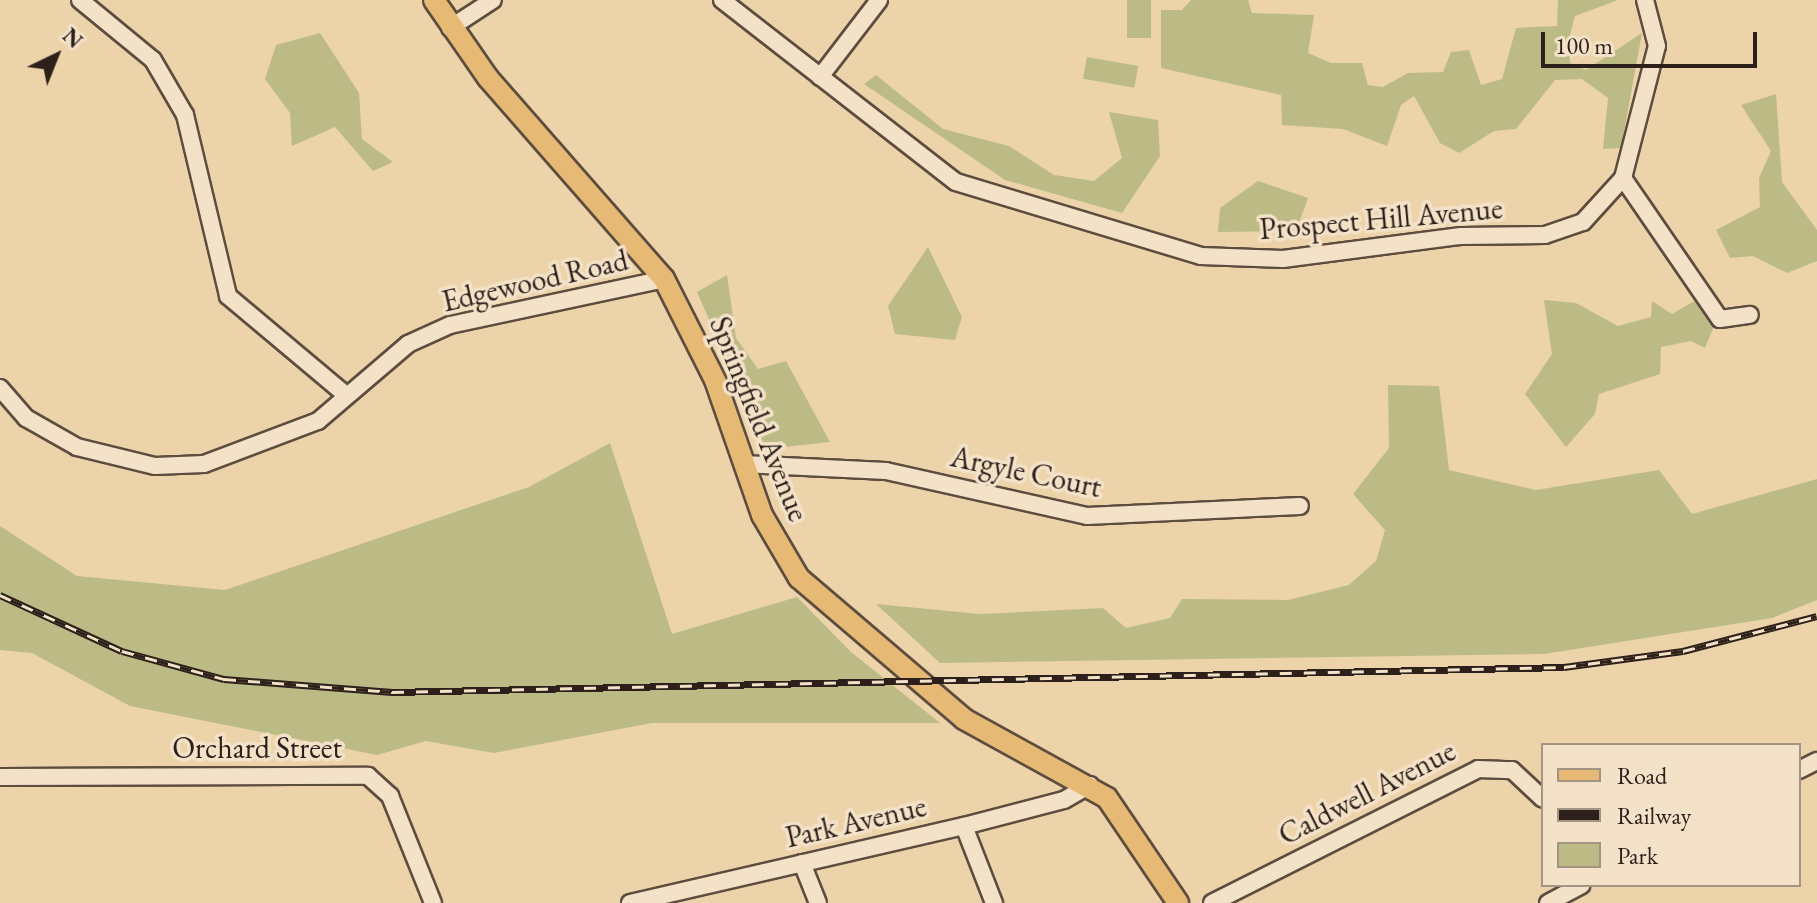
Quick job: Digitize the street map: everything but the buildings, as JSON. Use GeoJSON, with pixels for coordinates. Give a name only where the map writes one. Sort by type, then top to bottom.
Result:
{"type":"FeatureCollection","features":[{"type":"Feature","properties":{"kind":"main road","name":"Springfield Avenue"},"geometry":{"type":"LineString","coordinates":[[434,0],[450,28],[664,279],[715,380],[743,464],[774,540],[834,613],[964,719],[1090,785],[1125,817],[1178,903]]}},
{"type":"Feature","properties":{"kind":"street"},"geometry":{"type":"LineString","coordinates":[[80,0],[153,60],[185,115],[228,296],[346,395]]}},
{"type":"Feature","properties":{"kind":"street"},"geometry":{"type":"LineString","coordinates":[[450,28],[493,0]]}},
{"type":"Feature","properties":{"kind":"street","name":"Prospect Hill Avenue"},"geometry":{"type":"LineString","coordinates":[[722,0],[956,182],[1201,256],[1317,257],[1461,236],[1545,235],[1583,222],[1623,178],[1657,46],[1645,0]]}},
{"type":"Feature","properties":{"kind":"street"},"geometry":{"type":"LineString","coordinates":[[820,77],[879,0]]}},
{"type":"Feature","properties":{"kind":"street"},"geometry":{"type":"LineString","coordinates":[[1623,178],[1720,319],[1750,315]]}},
{"type":"Feature","properties":{"kind":"street","name":"Edgewood Road"},"geometry":{"type":"LineString","coordinates":[[0,388],[26,418],[77,447],[177,468],[299,429],[408,344],[450,325],[664,279]]}},
{"type":"Feature","properties":{"kind":"street","name":"Argyle Court"},"geometry":{"type":"LineString","coordinates":[[743,464],[886,471],[1087,516],[1300,506]]}},
{"type":"Feature","properties":{"kind":"street","name":"Caldwell Avenue"},"geometry":{"type":"LineString","coordinates":[[1212,903],[1478,769],[1512,770],[1541,797]]}},
{"type":"Feature","properties":{"kind":"street","name":"Orchard Street"},"geometry":{"type":"LineString","coordinates":[[0,777],[368,776],[390,796],[433,903]]}},
{"type":"Feature","properties":{"kind":"street","name":"Park Avenue"},"geometry":{"type":"LineString","coordinates":[[641,902],[1064,800],[1090,785]]}},
{"type":"Feature","properties":{"kind":"street"},"geometry":{"type":"LineString","coordinates":[[964,826],[994,903]]}},
{"type":"Feature","properties":{"kind":"street"},"geometry":{"type":"LineString","coordinates":[[802,863],[818,903]]}},
{"type":"Feature","properties":{"kind":"street"},"geometry":{"type":"LineString","coordinates":[[1548,903],[1578,887]]}},
{"type":"Feature","properties":{"kind":"green space"},"geometry":{"type":"Polygon","coordinates":[[[1127,0],[1151,0],[1151,38],[1127,38],[1127,0]]]}},
{"type":"Feature","properties":{"kind":"green space"},"geometry":{"type":"Polygon","coordinates":[[[1191,0],[1248,0],[1252,13],[1314,15],[1308,53],[1331,63],[1362,63],[1368,85],[1383,87],[1408,73],[1443,72],[1451,52],[1469,50],[1481,85],[1502,79],[1516,28],[1557,26],[1558,0],[1618,0],[1575,16],[1569,39],[1570,63],[1586,70],[1642,33],[1621,148],[1603,149],[1608,98],[1582,79],[1555,80],[1516,129],[1494,131],[1459,153],[1440,143],[1414,96],[1401,105],[1387,146],[1343,129],[1282,125],[1281,95],[1161,68],[1161,10],[1182,10],[1191,0]]]}},
{"type":"Feature","properties":{"kind":"green space"},"geometry":{"type":"Polygon","coordinates":[[[320,33],[359,93],[362,139],[393,162],[373,171],[335,127],[292,146],[290,113],[265,79],[276,45],[320,33]]]}},
{"type":"Feature","properties":{"kind":"green space"},"geometry":{"type":"Polygon","coordinates":[[[1087,57],[1138,66],[1134,88],[1083,79],[1087,57]]]}},
{"type":"Feature","properties":{"kind":"green space"},"geometry":{"type":"Polygon","coordinates":[[[876,75],[943,129],[1009,146],[1054,175],[1094,181],[1122,158],[1109,112],[1158,120],[1160,156],[1122,213],[1005,180],[864,84],[876,75]]]}},
{"type":"Feature","properties":{"kind":"green space"},"geometry":{"type":"Polygon","coordinates":[[[1776,94],[1782,182],[1817,230],[1817,261],[1787,273],[1753,256],[1730,258],[1716,230],[1760,207],[1759,178],[1771,151],[1741,105],[1776,94]]]}},
{"type":"Feature","properties":{"kind":"green space"},"geometry":{"type":"Polygon","coordinates":[[[1258,181],[1308,198],[1296,231],[1218,232],[1220,208],[1258,181]]]}},
{"type":"Feature","properties":{"kind":"green space"},"geometry":{"type":"Polygon","coordinates":[[[928,247],[962,317],[955,340],[895,334],[888,306],[928,247]]]}},
{"type":"Feature","properties":{"kind":"green space"},"geometry":{"type":"Polygon","coordinates":[[[727,275],[736,338],[758,369],[786,361],[830,442],[766,449],[697,292],[727,275]]]}},
{"type":"Feature","properties":{"kind":"green space"},"geometry":{"type":"Polygon","coordinates":[[[1544,300],[1576,303],[1618,326],[1651,317],[1652,301],[1672,314],[1696,300],[1716,321],[1705,348],[1691,341],[1661,347],[1660,374],[1599,394],[1595,414],[1566,447],[1525,394],[1552,354],[1544,300]]]}},
{"type":"Feature","properties":{"kind":"green space"},"geometry":{"type":"Polygon","coordinates":[[[1388,385],[1439,386],[1449,470],[1536,490],[1659,470],[1692,514],[1817,479],[1817,600],[1772,618],[1544,654],[940,663],[876,604],[980,614],[1103,608],[1126,628],[1170,618],[1182,599],[1288,600],[1349,585],[1376,561],[1385,530],[1353,494],[1389,448],[1388,385]]]}},
{"type":"Feature","properties":{"kind":"green space"},"geometry":{"type":"Polygon","coordinates":[[[610,443],[672,634],[797,597],[851,652],[940,723],[652,723],[494,753],[426,741],[377,755],[130,706],[32,653],[0,650],[0,526],[77,576],[225,590],[529,487],[610,443]]]}},
{"type":"Feature","properties":{"kind":"railway"},"geometry":{"type":"LineString","coordinates":[[0,595],[122,651],[224,679],[392,692],[1564,667],[1683,651],[1817,616]]}}]}
